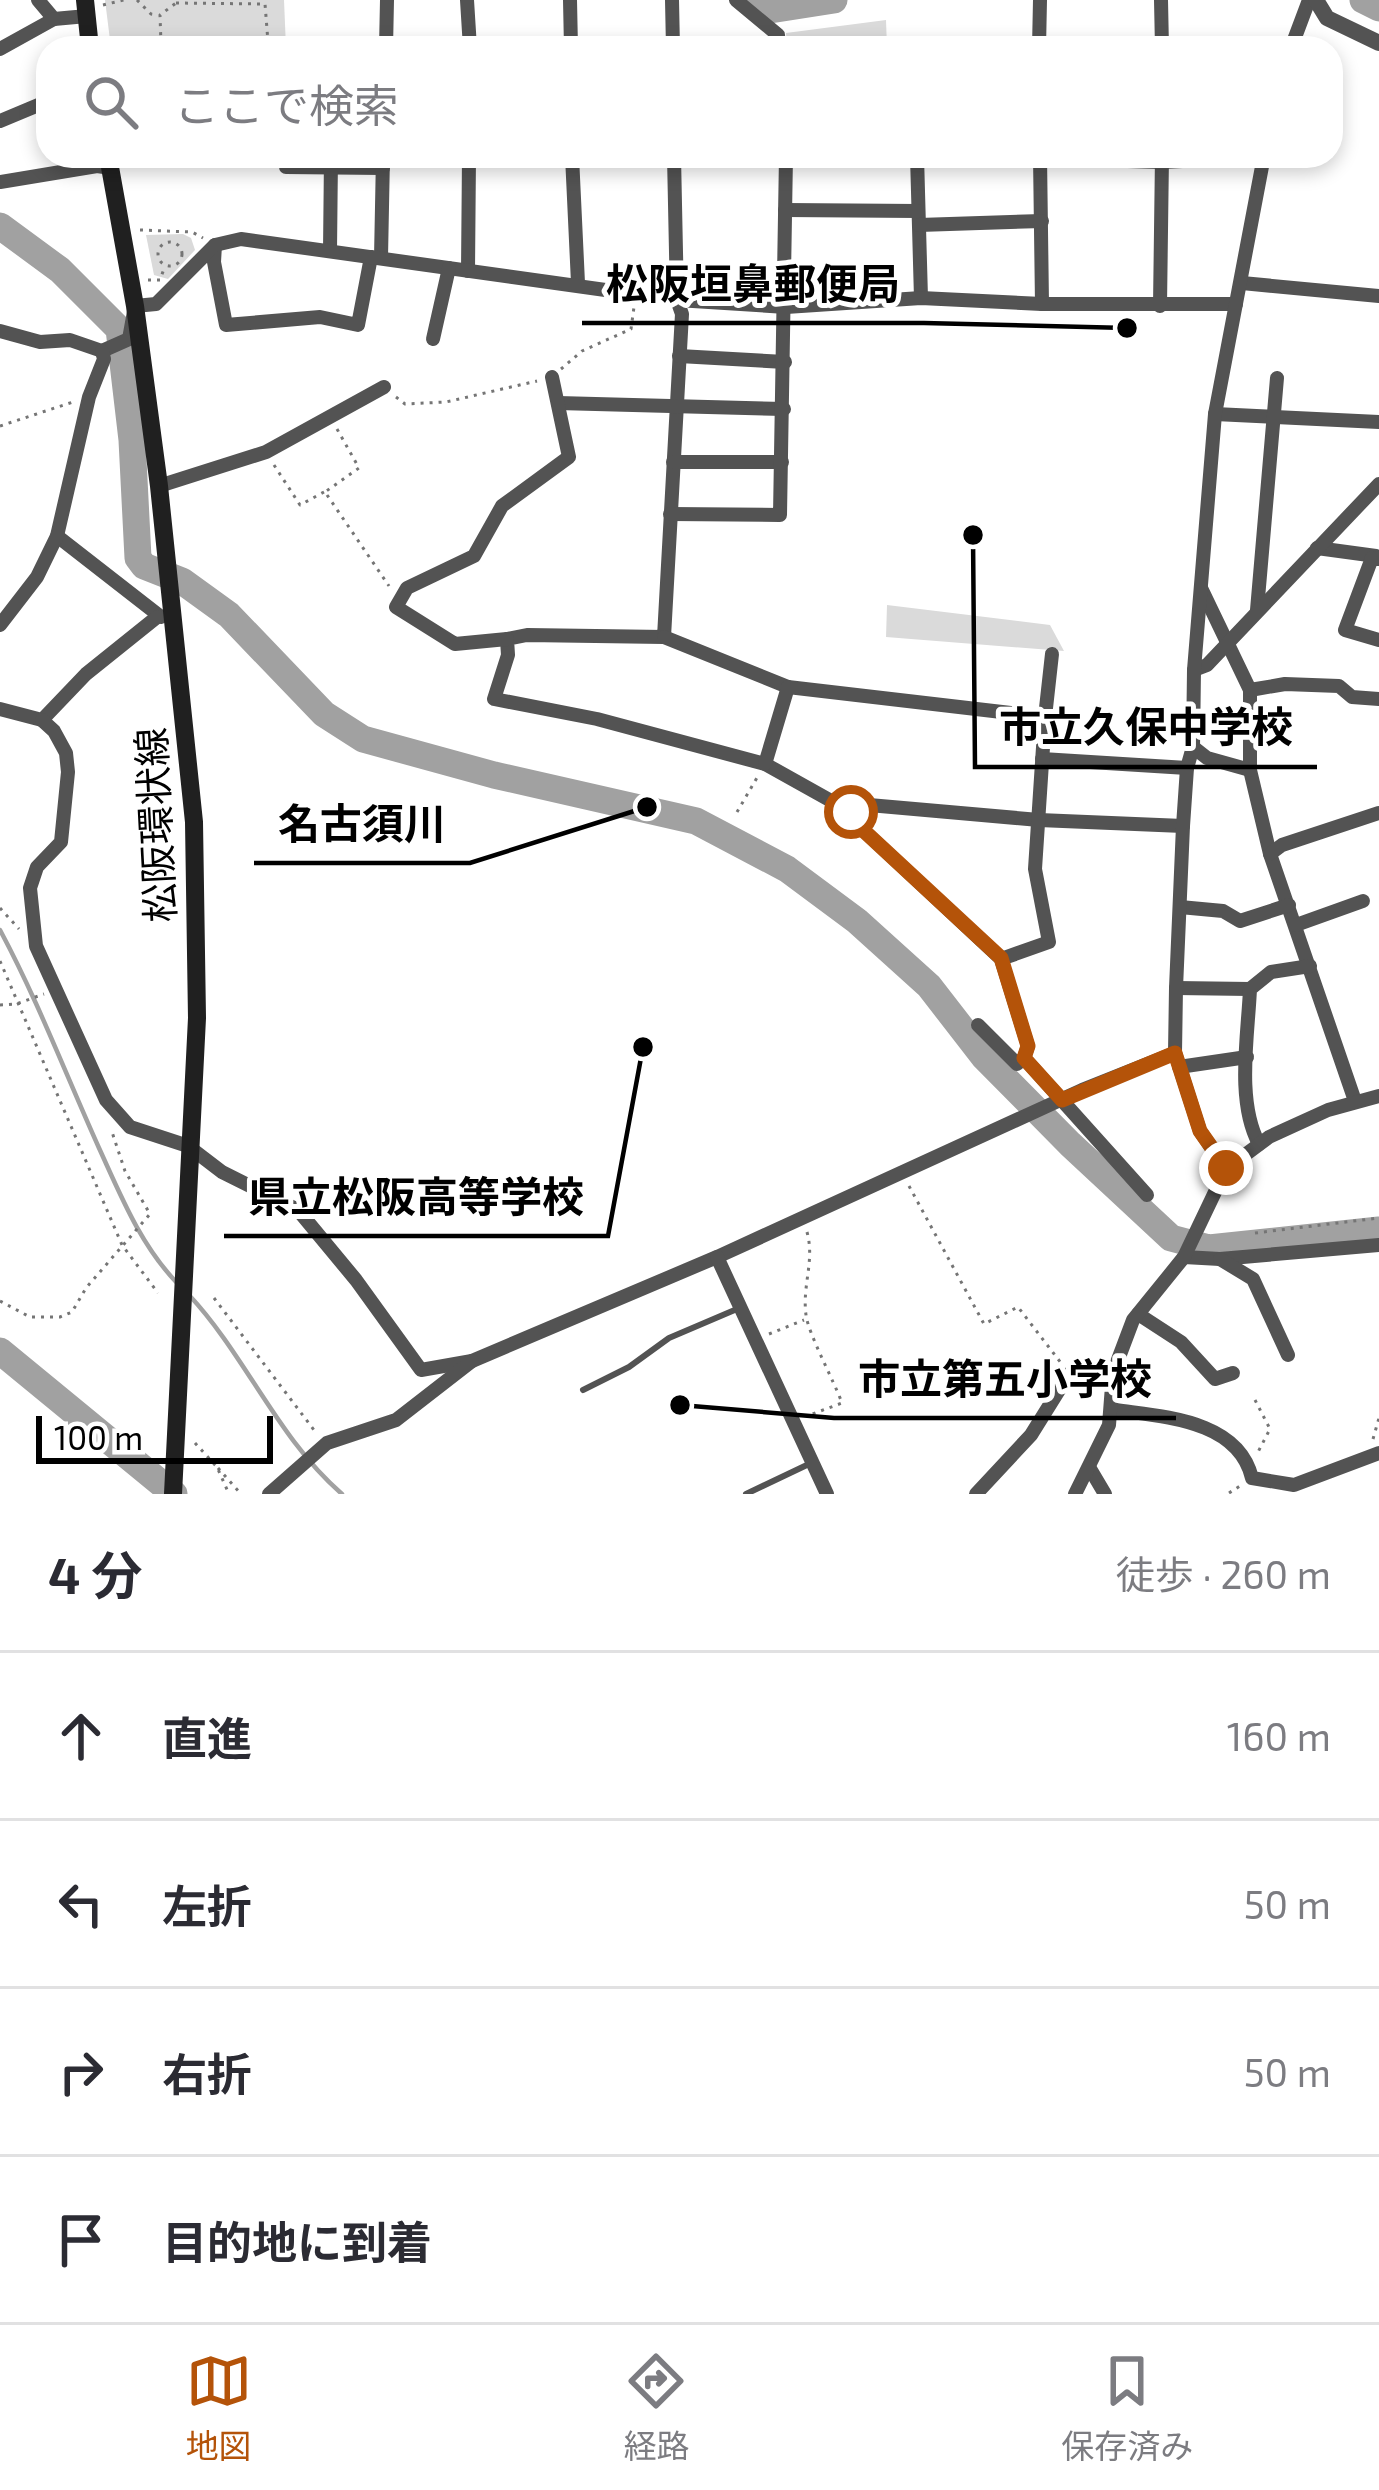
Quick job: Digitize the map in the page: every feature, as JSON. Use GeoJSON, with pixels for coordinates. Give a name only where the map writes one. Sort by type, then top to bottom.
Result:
{"type":"FeatureCollection","features":[{"type":"Feature","properties":{"kind":"main road","name":"松阪環状線"},"geometry":{"type":"LineString","coordinates":[[111,168],[159,486],[167,612],[194,822],[197,1018],[173,1494]]}},
{"type":"Feature","properties":{"kind":"street"},"geometry":{"type":"LineString","coordinates":[[38,0],[54,19]]}},
{"type":"Feature","properties":{"kind":"street"},"geometry":{"type":"LineString","coordinates":[[386,36],[387,0]]}},
{"type":"Feature","properties":{"kind":"street"},"geometry":{"type":"LineString","coordinates":[[467,0],[469,36]]}},
{"type":"Feature","properties":{"kind":"street"},"geometry":{"type":"LineString","coordinates":[[570,0],[571,36]]}},
{"type":"Feature","properties":{"kind":"street"},"geometry":{"type":"LineString","coordinates":[[672,0],[673,36]]}},
{"type":"Feature","properties":{"kind":"street"},"geometry":{"type":"LineString","coordinates":[[736,0],[778,36]]}},
{"type":"Feature","properties":{"kind":"street"},"geometry":{"type":"LineString","coordinates":[[1039,36],[1040,0]]}},
{"type":"Feature","properties":{"kind":"street"},"geometry":{"type":"LineString","coordinates":[[1161,0],[1162,36]]}},
{"type":"Feature","properties":{"kind":"street"},"geometry":{"type":"LineString","coordinates":[[1296,36],[1312,0],[1328,18],[1379,43]]}},
{"type":"Feature","properties":{"kind":"street"},"geometry":{"type":"LineString","coordinates":[[0,49],[54,19],[91,7]]}},
{"type":"Feature","properties":{"kind":"street"},"geometry":{"type":"LineString","coordinates":[[0,121],[36,106]]}},
{"type":"Feature","properties":{"kind":"street"},"geometry":{"type":"LineString","coordinates":[[0,182],[85,168]]}},
{"type":"Feature","properties":{"kind":"street"},"geometry":{"type":"LineString","coordinates":[[330,251],[332,168]]}},
{"type":"Feature","properties":{"kind":"street"},"geometry":{"type":"LineString","coordinates":[[210,242],[226,325],[320,317],[358,325],[376,257],[383,168]]}},
{"type":"Feature","properties":{"kind":"street"},"geometry":{"type":"LineString","coordinates":[[468,271],[470,168]]}},
{"type":"Feature","properties":{"kind":"street"},"geometry":{"type":"LineString","coordinates":[[572,168],[578,283]]}},
{"type":"Feature","properties":{"kind":"street"},"geometry":{"type":"LineString","coordinates":[[664,637],[682,314],[677,300],[674,168]]}},
{"type":"Feature","properties":{"kind":"street"},"geometry":{"type":"LineString","coordinates":[[670,514],[780,514],[786,168]]}},
{"type":"Feature","properties":{"kind":"street"},"geometry":{"type":"LineString","coordinates":[[917,168],[921,298]]}},
{"type":"Feature","properties":{"kind":"street"},"geometry":{"type":"LineString","coordinates":[[1040,168],[1042,304]]}},
{"type":"Feature","properties":{"kind":"street"},"geometry":{"type":"LineString","coordinates":[[1160,306],[1162,168]]}},
{"type":"Feature","properties":{"kind":"street"},"geometry":{"type":"LineString","coordinates":[[1226,1168],[1200,1131],[1177,1060],[1176,988],[1187,768],[1193,747],[1194,670],[1216,414],[1262,168]]}},
{"type":"Feature","properties":{"kind":"street"},"geometry":{"type":"LineString","coordinates":[[785,210],[1042,221]]}},
{"type":"Feature","properties":{"kind":"street"},"geometry":{"type":"LineString","coordinates":[[0,332],[40,342],[70,340],[102,351],[129,339],[135,306],[156,304],[210,242],[241,238],[677,300],[786,307],[921,298],[1042,304],[1236,304]]}},
{"type":"Feature","properties":{"kind":"street"},"geometry":{"type":"LineString","coordinates":[[433,339],[449,268]]}},
{"type":"Feature","properties":{"kind":"street"},"geometry":{"type":"LineString","coordinates":[[1242,283],[1379,296]]}},
{"type":"Feature","properties":{"kind":"street"},"geometry":{"type":"LineString","coordinates":[[0,625],[37,577],[57,536],[89,397],[104,359],[102,351]]}},
{"type":"Feature","properties":{"kind":"street"},"geometry":{"type":"LineString","coordinates":[[680,356],[785,362]]}},
{"type":"Feature","properties":{"kind":"street"},"geometry":{"type":"LineString","coordinates":[[552,377],[569,457],[502,506],[474,556],[407,588],[396,607],[455,644],[527,635],[664,637],[788,687],[1045,717]]}},
{"type":"Feature","properties":{"kind":"street"},"geometry":{"type":"LineString","coordinates":[[1257,610],[1277,378]]}},
{"type":"Feature","properties":{"kind":"street"},"geometry":{"type":"LineString","coordinates":[[159,486],[266,452],[384,387]]}},
{"type":"Feature","properties":{"kind":"street"},"geometry":{"type":"LineString","coordinates":[[559,403],[784,410]]}},
{"type":"Feature","properties":{"kind":"street"},"geometry":{"type":"LineString","coordinates":[[1216,414],[1379,422]]}},
{"type":"Feature","properties":{"kind":"street"},"geometry":{"type":"LineString","coordinates":[[673,462],[782,463]]}},
{"type":"Feature","properties":{"kind":"street"},"geometry":{"type":"LineString","coordinates":[[1194,670],[1207,665],[1379,484]]}},
{"type":"Feature","properties":{"kind":"street"},"geometry":{"type":"LineString","coordinates":[[42,721],[86,674],[167,612],[57,536]]}},
{"type":"Feature","properties":{"kind":"street"},"geometry":{"type":"LineString","coordinates":[[1317,548],[1377,557],[1345,630],[1379,640]]}},
{"type":"Feature","properties":{"kind":"street"},"geometry":{"type":"LineString","coordinates":[[1201,587],[1250,690],[1250,770],[1270,854],[1355,1101]]}},
{"type":"Feature","properties":{"kind":"street"},"geometry":{"type":"LineString","coordinates":[[507,639],[508,655],[494,699],[598,719],[765,764],[851,812],[863,830],[1001,958],[1028,1046],[1024,1058],[1017,1064],[978,1025]]}},
{"type":"Feature","properties":{"kind":"street"},"geometry":{"type":"LineString","coordinates":[[1001,958],[1049,942],[1035,868],[1052,653]]}},
{"type":"Feature","properties":{"kind":"street"},"geometry":{"type":"LineString","coordinates":[[1250,690],[1285,684],[1340,686],[1352,697],[1379,699]]}},
{"type":"Feature","properties":{"kind":"street"},"geometry":{"type":"LineString","coordinates":[[765,764],[788,687]]}},
{"type":"Feature","properties":{"kind":"street"},"geometry":{"type":"LineString","coordinates":[[0,709],[42,721],[66,753],[61,842],[38,867],[31,888],[36,946],[106,1100],[130,1127],[188,1146],[222,1172],[298,1210],[421,1370],[472,1361],[717,1257],[1062,1100],[1177,1060],[1247,1057]]}},
{"type":"Feature","properties":{"kind":"street"},"geometry":{"type":"LineString","coordinates":[[1193,747],[1207,758],[1250,770]]}},
{"type":"Feature","properties":{"kind":"street"},"geometry":{"type":"LineString","coordinates":[[1042,759],[1187,768]]}},
{"type":"Feature","properties":{"kind":"street"},"geometry":{"type":"LineString","coordinates":[[851,812],[869,805],[1039,820],[1183,826]]}},
{"type":"Feature","properties":{"kind":"street"},"geometry":{"type":"LineString","coordinates":[[1270,854],[1282,845],[1379,813]]}},
{"type":"Feature","properties":{"kind":"street"},"geometry":{"type":"LineString","coordinates":[[1296,925],[1364,901]]}},
{"type":"Feature","properties":{"kind":"street"},"geometry":{"type":"LineString","coordinates":[[1180,907],[1223,911],[1240,921],[1289,905]]}},
{"type":"Feature","properties":{"kind":"street"},"geometry":{"type":"LineString","coordinates":[[1176,988],[1250,989],[1271,972],[1310,966]]}},
{"type":"Feature","properties":{"kind":"street"},"geometry":{"type":"LineString","coordinates":[[1250,989],[1247,1087],[1259,1144]]}},
{"type":"Feature","properties":{"kind":"street"},"geometry":{"type":"LineString","coordinates":[[1024,1058],[1147,1195]]}},
{"type":"Feature","properties":{"kind":"street"},"geometry":{"type":"LineString","coordinates":[[1075,1494],[1109,1425],[1113,1373],[1138,1313],[1184,1257],[1226,1168],[1259,1144],[1355,1101],[1379,1096]]}},
{"type":"Feature","properties":{"kind":"street"},"geometry":{"type":"LineString","coordinates":[[1184,1257],[1220,1259],[1379,1246]]}},
{"type":"Feature","properties":{"kind":"street"},"geometry":{"type":"LineString","coordinates":[[717,1257],[826,1494]]}},
{"type":"Feature","properties":{"kind":"street"},"geometry":{"type":"LineString","coordinates":[[1220,1259],[1253,1279],[1288,1354]]}},
{"type":"Feature","properties":{"kind":"street"},"geometry":{"type":"LineString","coordinates":[[1138,1313],[1181,1342],[1215,1379],[1234,1373]]}},
{"type":"Feature","properties":{"kind":"street"},"geometry":{"type":"LineString","coordinates":[[269,1494],[327,1443],[396,1420],[472,1361]]}},
{"type":"Feature","properties":{"kind":"street"},"geometry":{"type":"LineString","coordinates":[[976,1494],[1031,1435],[1069,1374],[1113,1373]]}},
{"type":"Feature","properties":{"kind":"street"},"geometry":{"type":"LineString","coordinates":[[1115,1410],[1196,1423],[1233,1446],[1249,1465],[1252,1478],[1294,1485],[1376,1460]]}},
{"type":"Feature","properties":{"kind":"street"},"geometry":{"type":"LineString","coordinates":[[1090,1467],[1106,1494]]}},
{"type":"Feature","properties":{"kind":"lane"},"geometry":{"type":"LineString","coordinates":[[583,1390],[629,1367],[669,1338],[740,1307]]}},
{"type":"Feature","properties":{"kind":"lane"},"geometry":{"type":"LineString","coordinates":[[746,1494],[812,1462]]}},
{"type":"Feature","properties":{"kind":"path"},"geometry":{"type":"LineString","coordinates":[[91,7],[124,0]]}},
{"type":"Feature","properties":{"kind":"path"},"geometry":{"type":"LineString","coordinates":[[137,0],[151,14],[160,15],[176,3],[265,4],[268,36]]}},
{"type":"Feature","properties":{"kind":"path"},"geometry":{"type":"LineString","coordinates":[[160,15],[161,36]]}},
{"type":"Feature","properties":{"kind":"path"},"geometry":{"type":"LineString","coordinates":[[140,230],[192,232],[210,242]]}},
{"type":"Feature","properties":{"kind":"path"},"geometry":{"type":"LineString","coordinates":[[169,232],[169,242]]}},
{"type":"Feature","properties":{"kind":"path"},"geometry":{"type":"LineString","coordinates":[[169,242],[180,248],[210,242]]}},
{"type":"Feature","properties":{"kind":"path"},"geometry":{"type":"LineString","coordinates":[[158,253],[169,242]]}},
{"type":"Feature","properties":{"kind":"path"},"geometry":{"type":"LineString","coordinates":[[165,264],[178,261],[180,248]]}},
{"type":"Feature","properties":{"kind":"path"},"geometry":{"type":"LineString","coordinates":[[142,254],[158,253]]}},
{"type":"Feature","properties":{"kind":"path"},"geometry":{"type":"LineString","coordinates":[[145,267],[148,280],[160,280],[165,264],[158,253]]}},
{"type":"Feature","properties":{"kind":"path"},"geometry":{"type":"LineString","coordinates":[[384,387],[405,404],[446,402],[552,377],[582,351],[632,329],[636,293]]}},
{"type":"Feature","properties":{"kind":"path"},"geometry":{"type":"LineString","coordinates":[[0,426],[89,397]]}},
{"type":"Feature","properties":{"kind":"path"},"geometry":{"type":"LineString","coordinates":[[266,452],[300,505],[326,492],[359,468],[330,416]]}},
{"type":"Feature","properties":{"kind":"path"},"geometry":{"type":"LineString","coordinates":[[326,492],[391,589],[407,588]]}},
{"type":"Feature","properties":{"kind":"path"},"geometry":{"type":"LineString","coordinates":[[737,812],[765,764]]}},
{"type":"Feature","properties":{"kind":"path"},"geometry":{"type":"LineString","coordinates":[[0,961],[122,1245],[158,1293]]}},
{"type":"Feature","properties":{"kind":"path"},"geometry":{"type":"LineString","coordinates":[[0,1005],[56,989]]}},
{"type":"Feature","properties":{"kind":"path"},"geometry":{"type":"LineString","coordinates":[[0,1300],[30,1317],[72,1312],[86,1288],[150,1214],[125,1171],[106,1100]]}},
{"type":"Feature","properties":{"kind":"path"},"geometry":{"type":"LineString","coordinates":[[902,1174],[984,1324],[1018,1306],[1069,1374]]}},
{"type":"Feature","properties":{"kind":"path"},"geometry":{"type":"LineString","coordinates":[[793,1421],[842,1403],[806,1319],[806,1281],[813,1254],[802,1218]]}},
{"type":"Feature","properties":{"kind":"path"},"geometry":{"type":"LineString","coordinates":[[1255,1233],[1379,1218]]}},
{"type":"Feature","properties":{"kind":"path"},"geometry":{"type":"LineString","coordinates":[[214,1298],[309,1428],[327,1443]]}},
{"type":"Feature","properties":{"kind":"path"},"geometry":{"type":"LineString","coordinates":[[755,1340],[806,1319]]}},
{"type":"Feature","properties":{"kind":"path"},"geometry":{"type":"LineString","coordinates":[[1376,1460],[1374,1425],[1379,1418]]}},
{"type":"Feature","properties":{"kind":"path"},"geometry":{"type":"LineString","coordinates":[[194,1442],[242,1494]]}},
{"type":"Feature","properties":{"kind":"path"},"geometry":{"type":"LineString","coordinates":[[217,1467],[229,1494]]}},
{"type":"Feature","properties":{"kind":"shaded area"},"geometry":{"type":"Polygon","coordinates":[[[105,0],[284,0],[286,36],[110,36],[105,0]]]}},
{"type":"Feature","properties":{"kind":"shaded area"},"geometry":{"type":"Polygon","coordinates":[[[886,20],[887,36],[786,33],[886,20]]]}},
{"type":"Feature","properties":{"kind":"shaded area"},"geometry":{"type":"Polygon","coordinates":[[[146,235],[191,238],[195,250],[168,279],[154,275],[146,235]]]}},
{"type":"Feature","properties":{"kind":"shaded area"},"geometry":{"type":"Polygon","coordinates":[[[887,605],[1050,625],[1064,651],[886,637],[887,605]]]}},
{"type":"Feature","properties":{"kind":"waterway"},"geometry":{"type":"LineString","coordinates":[[758,0],[770,10],[834,0]]}},
{"type":"Feature","properties":{"kind":"waterway"},"geometry":{"type":"LineString","coordinates":[[1363,0],[1379,8]]}},
{"type":"Feature","properties":{"kind":"waterway"},"geometry":{"type":"LineString","coordinates":[[0,226],[60,270],[119,329],[132,440],[138,558],[144,566],[182,581],[229,615],[324,714],[363,739],[494,775],[696,821],[787,869],[857,921],[929,986],[984,1057],[1171,1238],[1209,1248],[1379,1230]]}},
{"type":"Feature","properties":{"kind":"waterway"},"geometry":{"type":"LineString","coordinates":[[0,930],[124,1202],[152,1252],[177,1283]]}},
{"type":"Feature","properties":{"kind":"waterway"},"geometry":{"type":"LineString","coordinates":[[189,1295],[299,1448],[342,1494]]}},
{"type":"Feature","properties":{"kind":"waterway"},"geometry":{"type":"LineString","coordinates":[[0,1351],[174,1494]]}},
{"type":"Feature","properties":{"kind":"place","name":"松阪垣鼻郵便局"},"geometry":{"type":"Point","coordinates":[1127,328]}},
{"type":"Feature","properties":{"kind":"place","name":"市立久保中学校"},"geometry":{"type":"Point","coordinates":[973,535]}},
{"type":"Feature","properties":{"kind":"place","name":"名古須川"},"geometry":{"type":"Point","coordinates":[647,807]}},
{"type":"Feature","properties":{"kind":"place","name":"県立松阪高等学校"},"geometry":{"type":"Point","coordinates":[643,1047]}},
{"type":"Feature","properties":{"kind":"place","name":"市立第五小学校"},"geometry":{"type":"Point","coordinates":[680,1405]}},
{"type":"Feature","properties":{"kind":"route"},"geometry":{"type":"LineString","coordinates":[[851,812],[863,830],[1001,958],[1028,1046],[1024,1058],[1062,1100],[1175,1053],[1200,1131],[1226,1168]]}}]}
